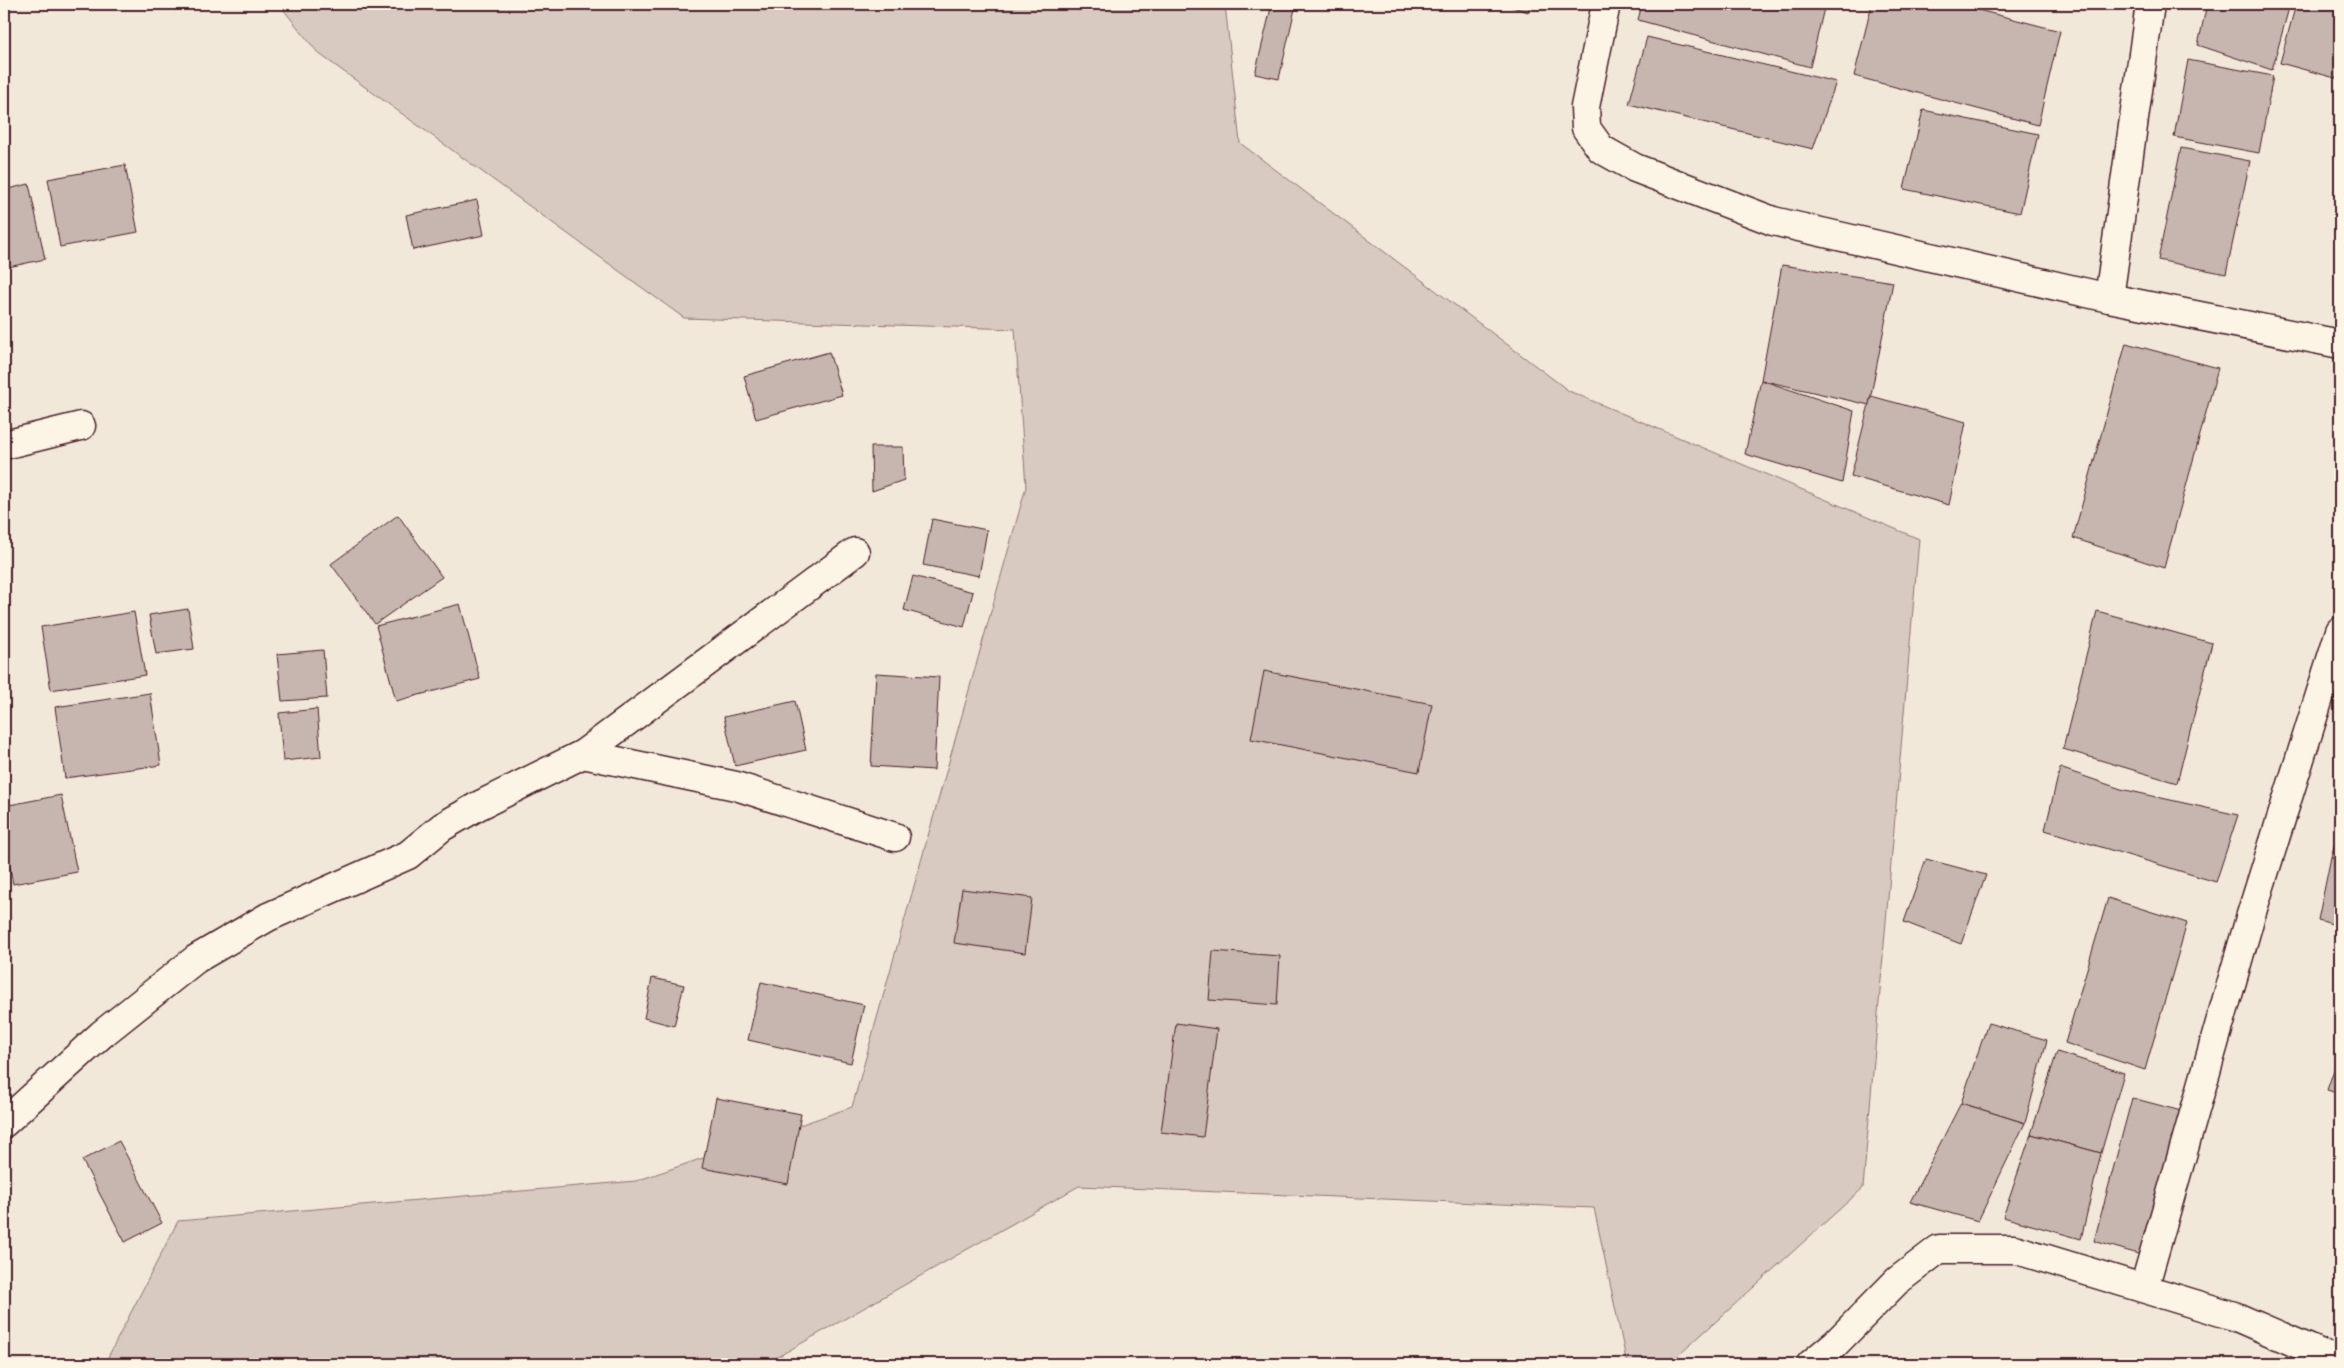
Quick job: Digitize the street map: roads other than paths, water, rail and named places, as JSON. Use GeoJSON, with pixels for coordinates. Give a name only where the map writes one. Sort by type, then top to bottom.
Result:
{"type":"FeatureCollection","features":[{"type":"Feature","properties":{"kind":"street"},"geometry":{"type":"LineString","coordinates":[[1606,4],[1584,118],[1586,128],[1601,150],[1635,168],[1773,221],[2109,298],[2340,344]]}},
{"type":"Feature","properties":{"kind":"street"},"geometry":{"type":"LineString","coordinates":[[2109,298],[2150,4]]}},
{"type":"Feature","properties":{"kind":"street"},"geometry":{"type":"LineString","coordinates":[[4,445],[82,426]]}},
{"type":"Feature","properties":{"kind":"street"},"geometry":{"type":"LineString","coordinates":[[4,1123],[102,1034],[196,959],[268,917],[408,855],[442,827],[478,806],[583,754],[855,552]]}},
{"type":"Feature","properties":{"kind":"street"},"geometry":{"type":"LineString","coordinates":[[2144,1288],[2250,918],[2340,631]]}},
{"type":"Feature","properties":{"kind":"street"},"geometry":{"type":"LineString","coordinates":[[583,754],[736,786],[895,837]]}},
{"type":"Feature","properties":{"kind":"street"},"geometry":{"type":"LineString","coordinates":[[1811,1364],[1835,1344],[1898,1281],[1939,1249],[2014,1249],[2234,1316],[2340,1362]]}}]}
